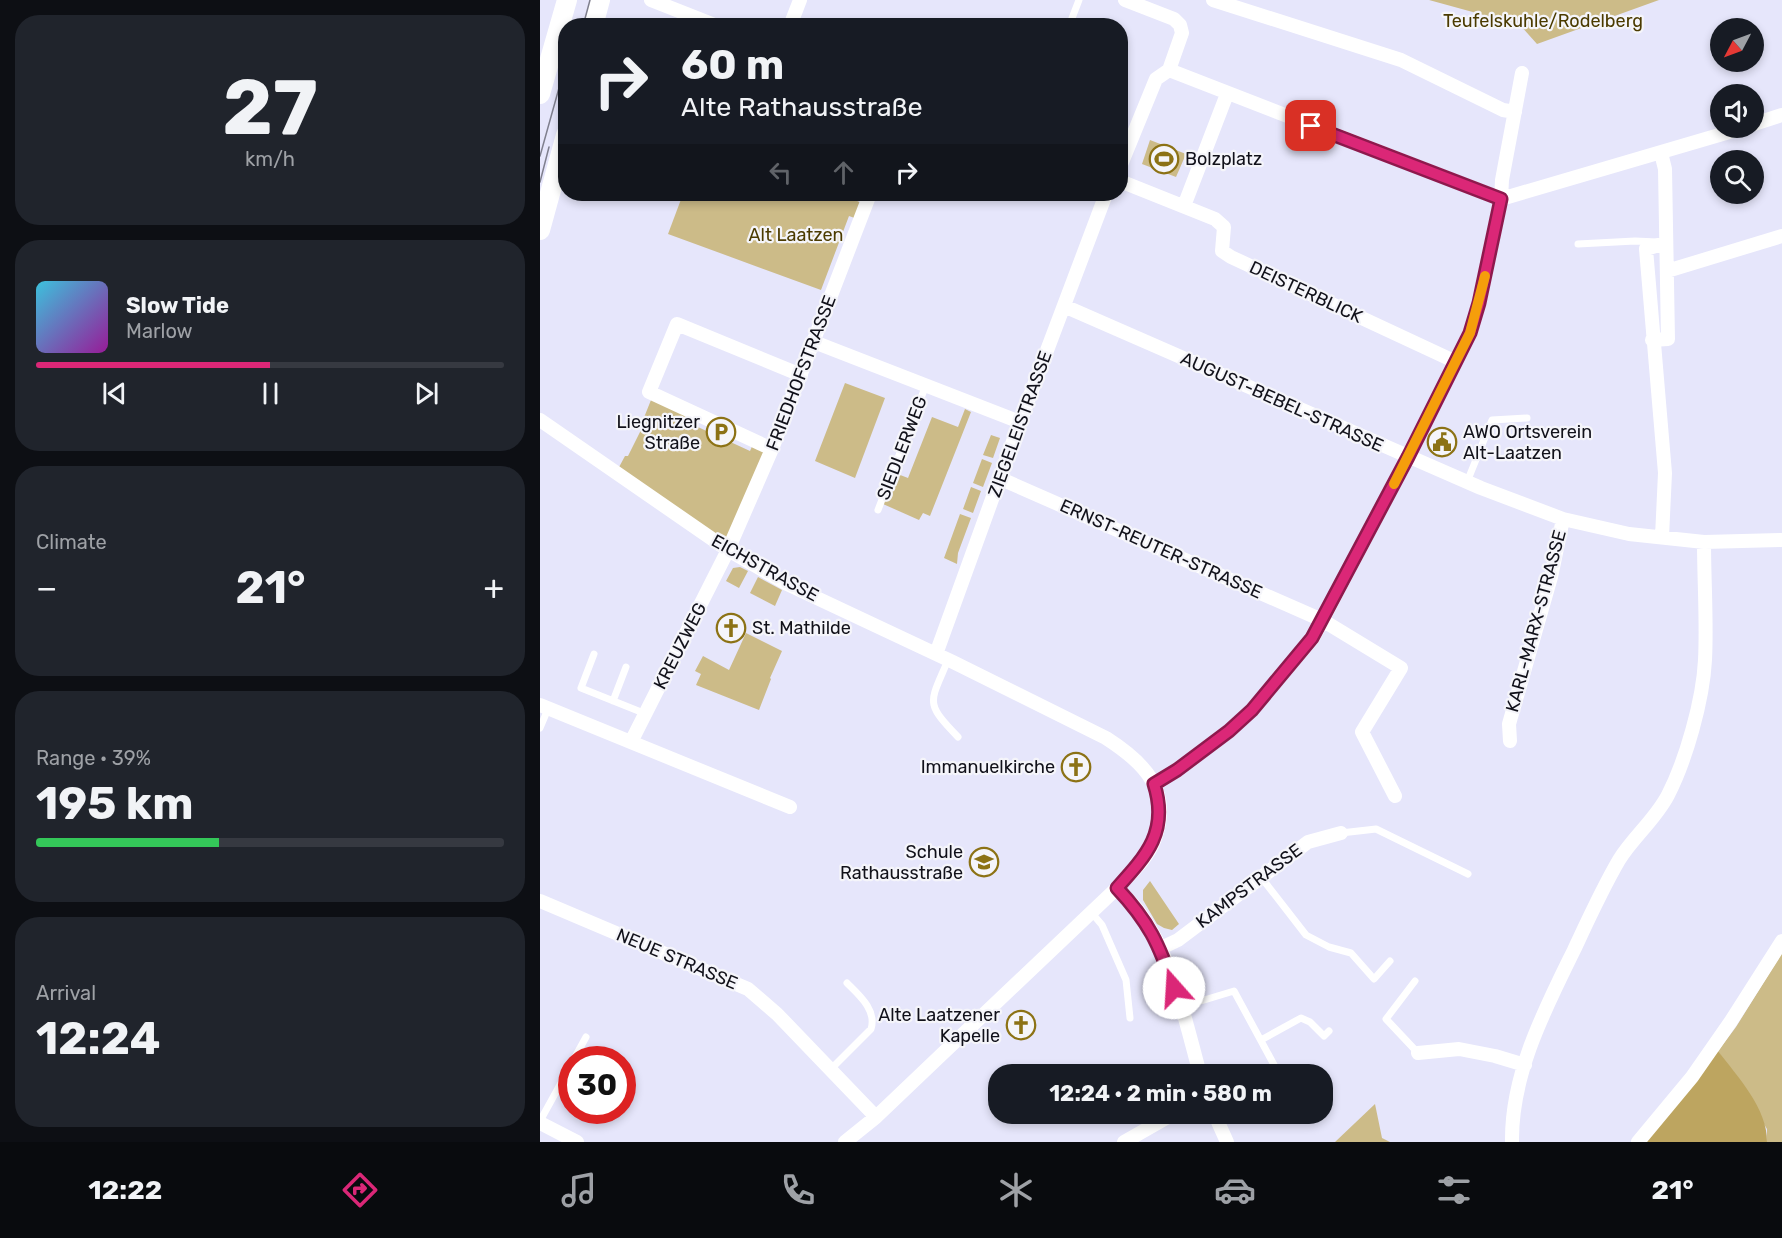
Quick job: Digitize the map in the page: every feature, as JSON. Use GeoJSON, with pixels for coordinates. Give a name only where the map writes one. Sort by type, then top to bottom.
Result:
{"type":"FeatureCollection","features":[{"type":"Feature","properties":{"kind":"main road"},"geometry":{"type":"LineString","coordinates":[[562,18],[567,0]]}},
{"type":"Feature","properties":{"kind":"main road"},"geometry":{"type":"LineString","coordinates":[[595,18],[600,0]]}},
{"type":"Feature","properties":{"kind":"main road"},"geometry":{"type":"LineString","coordinates":[[540,94],[558,31]]}},
{"type":"Feature","properties":{"kind":"main road"},"geometry":{"type":"LineString","coordinates":[[540,230],[558,164]]}},
{"type":"Feature","properties":{"kind":"street"},"geometry":{"type":"LineString","coordinates":[[651,0],[697,18]]}},
{"type":"Feature","properties":{"kind":"street"},"geometry":{"type":"LineString","coordinates":[[793,18],[800,0]]}},
{"type":"Feature","properties":{"kind":"street"},"geometry":{"type":"LineString","coordinates":[[1125,0],[1174,19],[1180,24],[1182,33],[1169,70],[1156,79],[1128,147]]}},
{"type":"Feature","properties":{"kind":"street"},"geometry":{"type":"LineString","coordinates":[[1213,0],[1401,60],[1503,110],[1515,112]]}},
{"type":"Feature","properties":{"kind":"street"},"geometry":{"type":"LineString","coordinates":[[1169,70],[1501,199],[1710,138]]}},
{"type":"Feature","properties":{"kind":"street"},"geometry":{"type":"LineString","coordinates":[[853,1140],[1117,888],[1141,862],[1154,842],[1159,822],[1160,801],[1154,784],[1177,770],[1229,731],[1252,710],[1312,638],[1408,457],[1470,333],[1479,303],[1501,199],[1502,180],[1522,73]]}},
{"type":"Feature","properties":{"kind":"street"},"geometry":{"type":"LineString","coordinates":[[1128,184],[1184,206],[1227,94]]}},
{"type":"Feature","properties":{"kind":"street"},"geometry":{"type":"LineString","coordinates":[[1764,121],[1782,115]]}},
{"type":"Feature","properties":{"kind":"street"},"geometry":{"type":"LineString","coordinates":[[1652,340],[1668,339],[1665,169],[1661,153]]}},
{"type":"Feature","properties":{"kind":"street","name":"FRIEDHOFSTRASSE"},"geometry":{"type":"LineString","coordinates":[[728,550],[772,449],[867,201]]}},
{"type":"Feature","properties":{"kind":"street","name":"ZIEGELEISTRASSE"},"geometry":{"type":"LineString","coordinates":[[942,657],[1020,422],[1103,201]]}},
{"type":"Feature","properties":{"kind":"street","name":"DEISTERBLICK"},"geometry":{"type":"LineString","coordinates":[[1184,206],[1215,219],[1224,227],[1222,251],[1231,257],[1454,361]]}},
{"type":"Feature","properties":{"kind":"street"},"geometry":{"type":"LineString","coordinates":[[1667,271],[1782,236]]}},
{"type":"Feature","properties":{"kind":"street"},"geometry":{"type":"LineString","coordinates":[[1662,537],[1665,472],[1646,249],[1665,243]]}},
{"type":"Feature","properties":{"kind":"street","name":"AUGUST-BEBEL-STRASSE"},"geometry":{"type":"LineString","coordinates":[[1064,306],[1408,457],[1563,519],[1629,534],[1704,542],[1782,540]]}},
{"type":"Feature","properties":{"kind":"street"},"geometry":{"type":"LineString","coordinates":[[772,449],[649,392],[677,324],[801,375]]}},
{"type":"Feature","properties":{"kind":"street"},"geometry":{"type":"LineString","coordinates":[[814,342],[1020,422]]}},
{"type":"Feature","properties":{"kind":"street","name":"EICHSTRASSE"},"geometry":{"type":"LineString","coordinates":[[541,424],[728,550],[787,584],[1106,738],[1138,760],[1154,784]]}},
{"type":"Feature","properties":{"kind":"street","name":"ERNST-REUTER-STRASSE"},"geometry":{"type":"LineString","coordinates":[[1000,479],[1322,620],[1401,668],[1362,732],[1395,796]]}},
{"type":"Feature","properties":{"kind":"street","name":"KARL-MARX-STRASSE"},"geometry":{"type":"LineString","coordinates":[[1510,741],[1509,723],[1551,577],[1563,519]]}},
{"type":"Feature","properties":{"kind":"street"},"geometry":{"type":"LineString","coordinates":[[1512,1142],[1512,1124],[1525,1065],[1542,1018],[1620,859],[1655,816],[1668,795],[1691,731],[1701,695],[1705,661],[1704,542]]}},
{"type":"Feature","properties":{"kind":"street","name":"KREUZWEG"},"geometry":{"type":"LineString","coordinates":[[631,742],[728,550]]}},
{"type":"Feature","properties":{"kind":"street"},"geometry":{"type":"LineString","coordinates":[[544,707],[790,807]]}},
{"type":"Feature","properties":{"kind":"street","name":"KAMPSTRASSE"},"geometry":{"type":"LineString","coordinates":[[1161,948],[1178,940],[1308,842],[1341,833]]}},
{"type":"Feature","properties":{"kind":"street"},"geometry":{"type":"LineString","coordinates":[[1117,888],[1139,912],[1161,948],[1197,1064]]}},
{"type":"Feature","properties":{"kind":"street","name":"NEUE STRASSE"},"geometry":{"type":"LineString","coordinates":[[540,901],[748,990],[777,1014],[876,1117]]}},
{"type":"Feature","properties":{"kind":"street"},"geometry":{"type":"LineString","coordinates":[[1638,1142],[1692,1077],[1782,941]]}},
{"type":"Feature","properties":{"kind":"street"},"geometry":{"type":"LineString","coordinates":[[1418,1053],[1459,1049],[1525,1065]]}},
{"type":"Feature","properties":{"kind":"street"},"geometry":{"type":"LineString","coordinates":[[540,1122],[577,1142]]}},
{"type":"Feature","properties":{"kind":"street"},"geometry":{"type":"LineString","coordinates":[[1124,1142],[1156,1124]]}},
{"type":"Feature","properties":{"kind":"street"},"geometry":{"type":"LineString","coordinates":[[1219,1124],[1227,1142]]}},
{"type":"Feature","properties":{"kind":"lane"},"geometry":{"type":"LineString","coordinates":[[1072,18],[1079,0]]}},
{"type":"Feature","properties":{"kind":"lane"},"geometry":{"type":"LineString","coordinates":[[1578,244],[1635,241],[1665,243]]}},
{"type":"Feature","properties":{"kind":"lane","name":"SIEDLERWEG"},"geometry":{"type":"LineString","coordinates":[[878,510],[926,386]]}},
{"type":"Feature","properties":{"kind":"lane"},"geometry":{"type":"LineString","coordinates":[[1467,482],[1492,420],[1527,418]]}},
{"type":"Feature","properties":{"kind":"lane"},"geometry":{"type":"LineString","coordinates":[[594,654],[581,688],[646,714]]}},
{"type":"Feature","properties":{"kind":"lane"},"geometry":{"type":"LineString","coordinates":[[942,657],[933,703],[936,714],[958,737]]}},
{"type":"Feature","properties":{"kind":"lane"},"geometry":{"type":"LineString","coordinates":[[613,701],[626,667]]}},
{"type":"Feature","properties":{"kind":"lane"},"geometry":{"type":"LineString","coordinates":[[540,728],[544,707]]}},
{"type":"Feature","properties":{"kind":"lane"},"geometry":{"type":"LineString","coordinates":[[1341,833],[1376,829],[1468,874]]}},
{"type":"Feature","properties":{"kind":"lane"},"geometry":{"type":"LineString","coordinates":[[1261,877],[1306,935],[1329,947],[1351,953],[1374,979],[1390,961]]}},
{"type":"Feature","properties":{"kind":"lane"},"geometry":{"type":"LineString","coordinates":[[1091,912],[1102,925],[1126,980],[1130,1018]]}},
{"type":"Feature","properties":{"kind":"lane"},"geometry":{"type":"LineString","coordinates":[[1415,981],[1386,1019],[1418,1053]]}},
{"type":"Feature","properties":{"kind":"lane"},"geometry":{"type":"LineString","coordinates":[[830,1070],[871,1029],[873,1023],[867,1004],[847,983]]}},
{"type":"Feature","properties":{"kind":"lane"},"geometry":{"type":"LineString","coordinates":[[1181,1007],[1234,991],[1274,1064]]}},
{"type":"Feature","properties":{"kind":"lane"},"geometry":{"type":"LineString","coordinates":[[1261,1040],[1301,1018],[1310,1022],[1323,1036],[1329,1031]]}},
{"type":"Feature","properties":{"kind":"lane"},"geometry":{"type":"LineString","coordinates":[[581,1046],[586,1037]]}},
{"type":"Feature","properties":{"kind":"lane"},"geometry":{"type":"LineString","coordinates":[[540,1122],[558,1089]]}},
{"type":"Feature","properties":{"kind":"green space","name":"Teufelskuhle/Rodelberg"},"geometry":{"type":"Polygon","coordinates":[[[1429,0],[1659,0],[1537,44],[1520,25],[1429,0]]]}},
{"type":"Feature","properties":{"kind":"green space","name":"Bolzplatz"},"geometry":{"type":"Polygon","coordinates":[[[1150,140],[1186,154],[1176,177],[1142,164],[1150,140]]]}},
{"type":"Feature","properties":{"kind":"green space","name":"Alt Laatzen"},"geometry":{"type":"Polygon","coordinates":[[[680,201],[857,201],[866,205],[860,220],[849,216],[821,290],[668,234],[680,201]]]}},
{"type":"Feature","properties":{"kind":"green space"},"geometry":{"type":"Polygon","coordinates":[[[845,383],[885,398],[855,478],[815,461],[845,383]]]}},
{"type":"Feature","properties":{"kind":"green space"},"geometry":{"type":"Polygon","coordinates":[[[653,395],[691,413],[687,422],[750,451],[754,442],[768,448],[728,546],[618,469],[625,456],[628,456],[645,422],[643,420],[653,395]]]}},
{"type":"Feature","properties":{"kind":"green space"},"geometry":{"type":"Polygon","coordinates":[[[965,409],[971,412],[930,516],[923,513],[919,520],[883,504],[895,473],[908,478],[932,417],[958,427],[965,409]]]}},
{"type":"Feature","properties":{"kind":"green space"},"geometry":{"type":"Polygon","coordinates":[[[991,435],[1000,438],[993,458],[983,455],[991,435]]]}},
{"type":"Feature","properties":{"kind":"green space"},"geometry":{"type":"Polygon","coordinates":[[[982,459],[992,463],[983,487],[973,483],[982,459]]]}},
{"type":"Feature","properties":{"kind":"green space"},"geometry":{"type":"Polygon","coordinates":[[[971,487],[981,491],[973,513],[963,509],[971,487]]]}},
{"type":"Feature","properties":{"kind":"green space"},"geometry":{"type":"Polygon","coordinates":[[[960,514],[971,518],[958,553],[957,564],[944,558],[960,514]]]}},
{"type":"Feature","properties":{"kind":"green space"},"geometry":{"type":"Polygon","coordinates":[[[740,567],[748,571],[739,588],[726,581],[733,568],[740,567]]]}},
{"type":"Feature","properties":{"kind":"green space"},"geometry":{"type":"Polygon","coordinates":[[[758,577],[782,590],[775,606],[750,593],[758,577]]]}},
{"type":"Feature","properties":{"kind":"green space"},"geometry":{"type":"Polygon","coordinates":[[[746,633],[782,651],[759,710],[696,685],[701,674],[695,671],[703,656],[729,670],[746,633]]]}},
{"type":"Feature","properties":{"kind":"green space"},"geometry":{"type":"Polygon","coordinates":[[[1150,881],[1179,924],[1172,930],[1157,924],[1143,900],[1143,890],[1150,881]]]}},
{"type":"Feature","properties":{"kind":"green space"},"geometry":{"type":"Polygon","coordinates":[[[1782,953],[1782,1142],[1767,1142],[1767,1129],[1718,1051],[1736,1027],[1782,953]]]}},
{"type":"Feature","properties":{"kind":"green space"},"geometry":{"type":"Polygon","coordinates":[[[1375,1104],[1382,1138],[1390,1142],[1335,1142],[1375,1104]]]}},
{"type":"Feature","properties":{"kind":"shaded area"},"geometry":{"type":"Polygon","coordinates":[[[1718,1051],[1757,1105],[1766,1130],[1767,1142],[1643,1142],[1718,1051]]]}},
{"type":"Feature","properties":{"kind":"tram line"},"geometry":{"type":"LineString","coordinates":[[585,18],[590,0]]}},
{"type":"Feature","properties":{"kind":"tram line"},"geometry":{"type":"LineString","coordinates":[[540,156],[558,92]]}},
{"type":"Feature","properties":{"kind":"tram line"},"geometry":{"type":"LineString","coordinates":[[540,182],[549,147]]}},
{"type":"Feature","properties":{"kind":"slow traffic"},"geometry":{"type":"LineString","coordinates":[[1394,484],[1470,333],[1485,276]]}},
{"type":"Feature","properties":{"kind":"place","name":"Bolzplatz"},"geometry":{"type":"Point","coordinates":[1164,159]}},
{"type":"Feature","properties":{"kind":"place","name":"Liegnitzer Straße"},"geometry":{"type":"Point","coordinates":[721,432]}},
{"type":"Feature","properties":{"kind":"place","name":"AWO Ortsverein Alt-Laatzen"},"geometry":{"type":"Point","coordinates":[1442,442]}},
{"type":"Feature","properties":{"kind":"place","name":"St. Mathilde"},"geometry":{"type":"Point","coordinates":[731,628]}},
{"type":"Feature","properties":{"kind":"place","name":"Immanuelkirche"},"geometry":{"type":"Point","coordinates":[1076,767]}},
{"type":"Feature","properties":{"kind":"place","name":"Schule Rathausstraße"},"geometry":{"type":"Point","coordinates":[984,862]}},
{"type":"Feature","properties":{"kind":"place","name":"Alte Laatzener Kapelle"},"geometry":{"type":"Point","coordinates":[1021,1025]}},
{"type":"Feature","properties":{"kind":"route"},"geometry":{"type":"LineString","coordinates":[[1174,988],[1161,948],[1139,912],[1117,888],[1141,862],[1154,842],[1159,822],[1160,801],[1154,784],[1177,770],[1229,731],[1252,710],[1312,638],[1408,457],[1470,333],[1479,303],[1501,199],[1311,126]]}}]}
